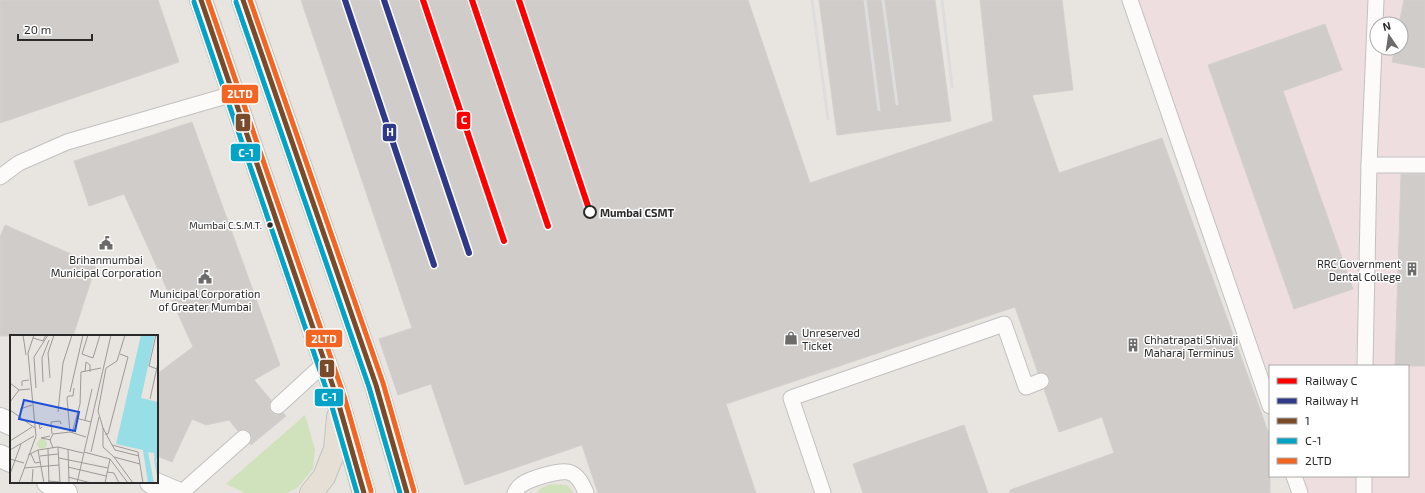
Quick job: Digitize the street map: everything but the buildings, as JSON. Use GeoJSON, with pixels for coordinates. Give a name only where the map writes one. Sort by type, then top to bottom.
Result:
{"type":"FeatureCollection","features":[{"type":"Feature","properties":{"kind":"main road"},"geometry":{"type":"LineString","coordinates":[[201,0],[326,363],[364,493]]}},
{"type":"Feature","properties":{"kind":"main road"},"geometry":{"type":"LineString","coordinates":[[243,0],[376,385],[407,493]]}},
{"type":"Feature","properties":{"kind":"main road"},"geometry":{"type":"LineString","coordinates":[[311,493],[324,477],[335,449],[338,423],[337,398]]}},
{"type":"Feature","properties":{"kind":"main road"},"geometry":{"type":"LineString","coordinates":[[0,419],[10,424]]}},
{"type":"Feature","properties":{"kind":"main road"},"geometry":{"type":"LineString","coordinates":[[0,456],[10,461]]}},
{"type":"Feature","properties":{"kind":"main road"},"geometry":{"type":"LineString","coordinates":[[50,483],[66,493]]}},
{"type":"Feature","properties":{"kind":"main road"},"geometry":{"type":"LineString","coordinates":[[153,483],[177,493]]}},
{"type":"Feature","properties":{"kind":"lane"},"geometry":{"type":"LineString","coordinates":[[1130,0],[1269,403]]}},
{"type":"Feature","properties":{"kind":"lane"},"geometry":{"type":"LineString","coordinates":[[1366,365],[1369,165],[1376,0]]}},
{"type":"Feature","properties":{"kind":"lane"},"geometry":{"type":"LineString","coordinates":[[0,177],[19,163],[67,142],[233,94]]}},
{"type":"Feature","properties":{"kind":"lane"},"geometry":{"type":"LineString","coordinates":[[1369,165],[1425,165]]}},
{"type":"Feature","properties":{"kind":"lane"},"geometry":{"type":"LineString","coordinates":[[823,493],[791,398],[1004,324],[1026,386],[1041,381]]}},
{"type":"Feature","properties":{"kind":"lane"},"geometry":{"type":"LineString","coordinates":[[278,406],[326,363]]}},
{"type":"Feature","properties":{"kind":"lane"},"geometry":{"type":"LineString","coordinates":[[181,493],[243,438]]}},
{"type":"Feature","properties":{"kind":"lane"},"geometry":{"type":"LineString","coordinates":[[515,493],[519,486],[530,480],[559,472],[569,472],[576,476],[583,485],[586,493]]}},
{"type":"Feature","properties":{"kind":"lane"},"geometry":{"type":"LineString","coordinates":[[1294,477],[1300,493]]}},
{"type":"Feature","properties":{"kind":"lane"},"geometry":{"type":"LineString","coordinates":[[1364,477],[1364,493]]}},
{"type":"Feature","properties":{"kind":"shaded area"},"geometry":{"type":"Polygon","coordinates":[[[1139,0],[1425,0],[1425,493],[1309,493],[1303,477],[1409,477],[1409,365],[1269,365],[1269,376],[1139,0]]]}},
{"type":"Feature","properties":{"kind":"green space"},"geometry":{"type":"Polygon","coordinates":[[[305,415],[315,449],[313,469],[298,487],[287,493],[245,493],[226,484],[305,415]]]}},
{"type":"Feature","properties":{"kind":"green space"},"geometry":{"type":"Polygon","coordinates":[[[551,484],[567,485],[574,493],[537,493],[541,488],[551,484]]]}},
{"type":"Feature","properties":{"kind":"railway"},"geometry":{"type":"LineString","coordinates":[[812,0],[828,119]]}},
{"type":"Feature","properties":{"kind":"railway"},"geometry":{"type":"LineString","coordinates":[[865,0],[879,110]]}},
{"type":"Feature","properties":{"kind":"railway"},"geometry":{"type":"LineString","coordinates":[[883,0],[897,104]]}},
{"type":"Feature","properties":{"kind":"railway"},"geometry":{"type":"LineString","coordinates":[[942,0],[952,87]]}},
{"type":"Feature","properties":{"kind":"rail line","name":"H"},"geometry":{"type":"LineString","coordinates":[[345,0],[434,265]]}},
{"type":"Feature","properties":{"kind":"rail line","name":"H"},"geometry":{"type":"LineString","coordinates":[[384,0],[469,253]]}},
{"type":"Feature","properties":{"kind":"rail line","name":"C"},"geometry":{"type":"LineString","coordinates":[[423,0],[504,241]]}},
{"type":"Feature","properties":{"kind":"rail line","name":"C"},"geometry":{"type":"LineString","coordinates":[[472,0],[548,226]]}},
{"type":"Feature","properties":{"kind":"rail line","name":"C"},"geometry":{"type":"LineString","coordinates":[[519,0],[590,212]]}},
{"type":"Feature","properties":{"kind":"transit line","name":"1"},"geometry":{"type":"LineString","coordinates":[[201,0],[337,398],[364,493]]}},
{"type":"Feature","properties":{"kind":"transit line","name":"2LTD"},"geometry":{"type":"LineString","coordinates":[[208,0],[344,396],[371,491]]}},
{"type":"Feature","properties":{"kind":"transit line","name":"1"},"geometry":{"type":"LineString","coordinates":[[243,0],[376,385],[407,493]]}},
{"type":"Feature","properties":{"kind":"transit line","name":"2LTD"},"geometry":{"type":"LineString","coordinates":[[250,0],[383,383],[414,491]]}},
{"type":"Feature","properties":{"kind":"transit line","name":"C-1"},"geometry":{"type":"LineString","coordinates":[[194,2],[330,400],[357,493]]}},
{"type":"Feature","properties":{"kind":"transit line","name":"C-1"},"geometry":{"type":"LineString","coordinates":[[236,2],[369,387],[400,493]]}},
{"type":"Feature","properties":{"kind":"place","name":"Mumbai CSMT"},"geometry":{"type":"Point","coordinates":[590,212]}},
{"type":"Feature","properties":{"kind":"place","name":"Mumbai C.S.M.T."},"geometry":{"type":"Point","coordinates":[270,225]}},
{"type":"Feature","properties":{"kind":"place","name":"Brihanmumbai Municipal Corporation"},"geometry":{"type":"Point","coordinates":[106,243]}},
{"type":"Feature","properties":{"kind":"place","name":"RRC Government Dental College"},"geometry":{"type":"Point","coordinates":[1412,269]}},
{"type":"Feature","properties":{"kind":"place","name":"Municipal Corporation of Greater Mumbai"},"geometry":{"type":"Point","coordinates":[205,277]}},
{"type":"Feature","properties":{"kind":"place","name":"Unreserved Ticket"},"geometry":{"type":"Point","coordinates":[791,338]}},
{"type":"Feature","properties":{"kind":"place","name":"Chhatrapati Shivaji Maharaj Terminus"},"geometry":{"type":"Point","coordinates":[1133,345]}}]}
